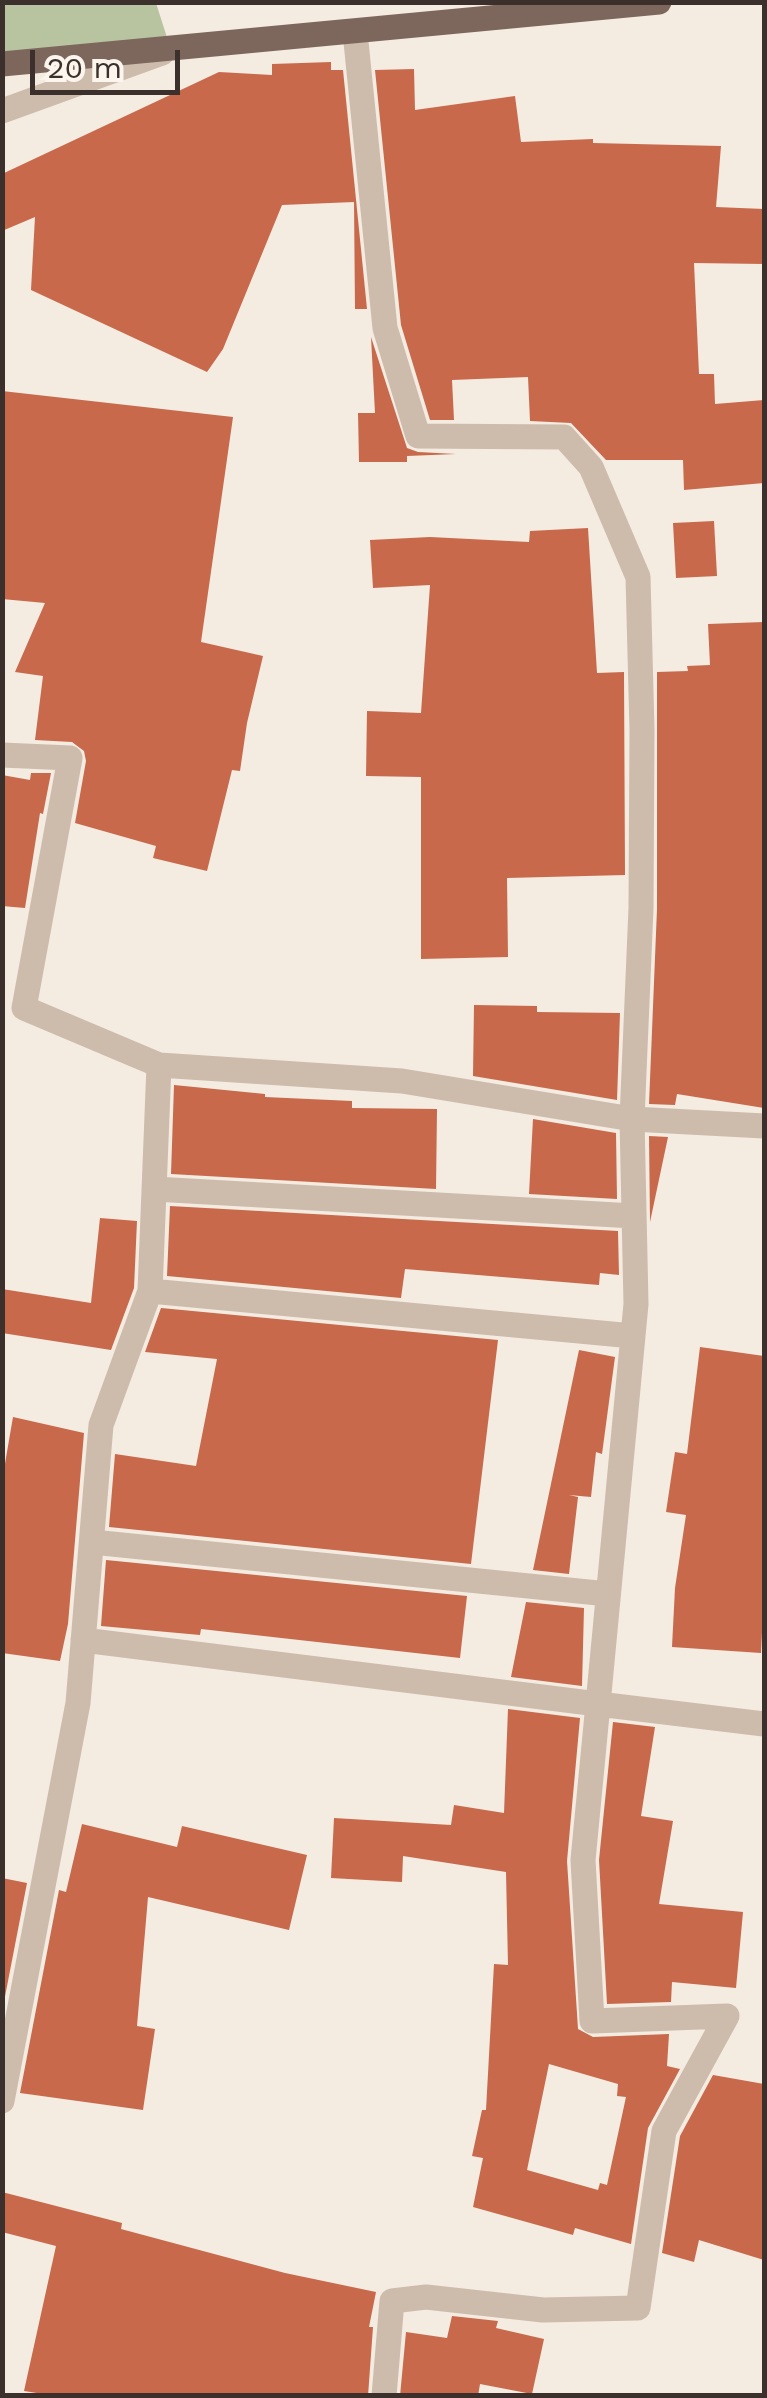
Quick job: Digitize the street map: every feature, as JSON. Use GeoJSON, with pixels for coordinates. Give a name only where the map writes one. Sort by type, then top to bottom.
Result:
{"type":"FeatureCollection","features":[{"type":"Feature","properties":{"kind":"main road"},"geometry":{"type":"LineString","coordinates":[[2,64],[659,2]]}},
{"type":"Feature","properties":{"kind":"street"},"geometry":{"type":"LineString","coordinates":[[355,32],[385,328],[418,436],[564,437],[591,467],[638,576],[641,888],[632,1119],[636,1304],[583,1860],[592,2021],[728,2016],[664,2131],[638,2308],[543,2310],[426,2297],[392,2301],[384,2396]]}},
{"type":"Feature","properties":{"kind":"street"},"geometry":{"type":"LineString","coordinates":[[2,110],[171,50]]}},
{"type":"Feature","properties":{"kind":"street"},"geometry":{"type":"LineString","coordinates":[[2,755],[70,758],[24,1008],[159,1065],[402,1081],[632,1119],[764,1126]]}},
{"type":"Feature","properties":{"kind":"street"},"geometry":{"type":"LineString","coordinates":[[2,2101],[78,1702],[101,1425],[150,1291],[159,1065]]}},
{"type":"Feature","properties":{"kind":"street"},"geometry":{"type":"LineString","coordinates":[[154,1189],[634,1216]]}},
{"type":"Feature","properties":{"kind":"street"},"geometry":{"type":"LineString","coordinates":[[150,1291],[633,1336]]}},
{"type":"Feature","properties":{"kind":"street"},"geometry":{"type":"LineString","coordinates":[[92,1542],[608,1594]]}},
{"type":"Feature","properties":{"kind":"street"},"geometry":{"type":"LineString","coordinates":[[83,1640],[764,1724]]}},
{"type":"Feature","properties":{"kind":"green space"},"geometry":{"type":"Polygon","coordinates":[[[3,3],[156,3],[171,50],[3,64],[3,3]]]}},
{"type":"Feature","properties":{"kind":"building"},"geometry":{"type":"Polygon","coordinates":[[[331,62],[331,70],[343,70],[367,309],[355,309],[354,202],[282,205],[223,349],[207,372],[31,290],[35,217],[2,231],[2,174],[219,72],[272,75],[272,64],[331,62]]]}},
{"type":"Feature","properties":{"kind":"building"},"geometry":{"type":"Polygon","coordinates":[[[414,69],[415,110],[515,96],[521,142],[593,139],[593,143],[721,146],[716,207],[764,209],[764,264],[694,263],[699,374],[714,374],[715,404],[764,400],[764,483],[684,490],[683,460],[606,460],[571,423],[530,421],[528,377],[452,380],[454,420],[430,420],[401,325],[375,70],[414,69]]]}},
{"type":"Feature","properties":{"kind":"building"},"geometry":{"type":"Polygon","coordinates":[[[371,337],[407,448],[456,454],[407,456],[407,462],[359,462],[358,413],[375,413],[371,337]]]}},
{"type":"Feature","properties":{"kind":"building"},"geometry":{"type":"Polygon","coordinates":[[[2,391],[233,417],[201,642],[263,656],[240,771],[232,770],[207,871],[153,858],[156,846],[75,823],[86,761],[84,751],[72,742],[35,740],[43,676],[15,672],[45,603],[2,599],[2,391]]]}},
{"type":"Feature","properties":{"kind":"building"},"geometry":{"type":"Polygon","coordinates":[[[714,521],[717,576],[676,578],[673,523],[714,521]]]}},
{"type":"Feature","properties":{"kind":"building"},"geometry":{"type":"Polygon","coordinates":[[[588,528],[597,673],[624,672],[625,875],[507,878],[508,957],[421,959],[421,777],[366,776],[367,711],[421,713],[430,585],[373,588],[370,540],[430,537],[529,542],[530,531],[588,528]]]}},
{"type":"Feature","properties":{"kind":"building"},"geometry":{"type":"Polygon","coordinates":[[[764,622],[764,1108],[677,1094],[675,1105],[649,1104],[657,909],[657,672],[688,671],[687,666],[710,665],[708,624],[764,622]]]}},
{"type":"Feature","properties":{"kind":"building"},"geometry":{"type":"Polygon","coordinates":[[[31,773],[51,773],[43,814],[40,813],[25,908],[2,906],[2,775],[30,780],[31,773]]]}},
{"type":"Feature","properties":{"kind":"building"},"geometry":{"type":"Polygon","coordinates":[[[474,1005],[537,1006],[537,1012],[620,1013],[617,1100],[473,1076],[474,1005]]]}},
{"type":"Feature","properties":{"kind":"building"},"geometry":{"type":"Polygon","coordinates":[[[174,1085],[265,1097],[352,1101],[352,1108],[437,1109],[436,1189],[171,1174],[174,1085]]]}},
{"type":"Feature","properties":{"kind":"building"},"geometry":{"type":"Polygon","coordinates":[[[533,1119],[616,1133],[617,1199],[529,1194],[533,1119]]]}},
{"type":"Feature","properties":{"kind":"building"},"geometry":{"type":"Polygon","coordinates":[[[649,1136],[668,1137],[650,1222],[649,1136]]]}},
{"type":"Feature","properties":{"kind":"building"},"geometry":{"type":"Polygon","coordinates":[[[170,1206],[618,1231],[619,1275],[600,1273],[599,1285],[405,1269],[401,1298],[167,1276],[170,1206]]]}},
{"type":"Feature","properties":{"kind":"building"},"geometry":{"type":"Polygon","coordinates":[[[100,1218],[137,1221],[134,1288],[111,1350],[2,1333],[2,1289],[91,1303],[100,1218]]]}},
{"type":"Feature","properties":{"kind":"building"},"geometry":{"type":"Polygon","coordinates":[[[161,1308],[498,1340],[471,1564],[109,1527],[115,1454],[196,1466],[217,1359],[145,1352],[161,1308]]]}},
{"type":"Feature","properties":{"kind":"building"},"geometry":{"type":"Polygon","coordinates":[[[700,1347],[764,1356],[761,1653],[672,1647],[675,1588],[686,1515],[666,1512],[675,1452],[687,1454],[700,1347]]]}},
{"type":"Feature","properties":{"kind":"building"},"geometry":{"type":"Polygon","coordinates":[[[579,1350],[615,1357],[602,1454],[596,1452],[591,1497],[569,1495],[578,1497],[569,1574],[533,1570],[579,1350]]]}},
{"type":"Feature","properties":{"kind":"building"},"geometry":{"type":"Polygon","coordinates":[[[13,1417],[84,1433],[68,1624],[60,1661],[2,1653],[2,1481],[13,1417]]]}},
{"type":"Feature","properties":{"kind":"building"},"geometry":{"type":"Polygon","coordinates":[[[106,1560],[467,1596],[460,1658],[201,1629],[200,1635],[101,1626],[106,1560]]]}},
{"type":"Feature","properties":{"kind":"building"},"geometry":{"type":"Polygon","coordinates":[[[526,1602],[584,1608],[582,1686],[511,1677],[526,1602]]]}},
{"type":"Feature","properties":{"kind":"building"},"geometry":{"type":"Polygon","coordinates":[[[508,1709],[580,1718],[567,1861],[578,2029],[593,2037],[669,2034],[667,2066],[680,2069],[648,2128],[631,2244],[575,2228],[573,2235],[473,2207],[483,2158],[472,2156],[482,2110],[486,2110],[494,1964],[508,1965],[506,1872],[403,1856],[402,1882],[331,1878],[334,1818],[451,1825],[454,1805],[504,1813],[508,1709]],[[549,2064],[527,2170],[598,2190],[600,2183],[607,2185],[626,2097],[617,2096],[618,2084],[549,2064]]]}},
{"type":"Feature","properties":{"kind":"building"},"geometry":{"type":"Polygon","coordinates":[[[613,1722],[655,1727],[641,1816],[673,1821],[659,1904],[743,1912],[736,1988],[672,1982],[671,2002],[607,2004],[599,1860],[613,1722]]]}},
{"type":"Feature","properties":{"kind":"building"},"geometry":{"type":"Polygon","coordinates":[[[82,1824],[177,1847],[182,1826],[307,1855],[289,1930],[148,1897],[137,2026],[155,2029],[143,2110],[20,2093],[59,1890],[66,1892],[82,1824]]]}},
{"type":"Feature","properties":{"kind":"building"},"geometry":{"type":"Polygon","coordinates":[[[2,1878],[27,1883],[2,2012],[2,1878]]]}},
{"type":"Feature","properties":{"kind":"building"},"geometry":{"type":"Polygon","coordinates":[[[713,2075],[764,2084],[764,2260],[699,2240],[694,2262],[662,2253],[680,2136],[713,2075]]]}},
{"type":"Feature","properties":{"kind":"building"},"geometry":{"type":"Polygon","coordinates":[[[2,2192],[122,2223],[121,2229],[285,2273],[376,2292],[369,2327],[373,2327],[368,2396],[56,2396],[24,2391],[56,2246],[2,2232],[2,2192]]]}},
{"type":"Feature","properties":{"kind":"building"},"geometry":{"type":"Polygon","coordinates":[[[452,2316],[498,2321],[496,2328],[544,2339],[532,2394],[480,2384],[478,2396],[400,2396],[406,2332],[447,2338],[452,2316]]]}}]}
